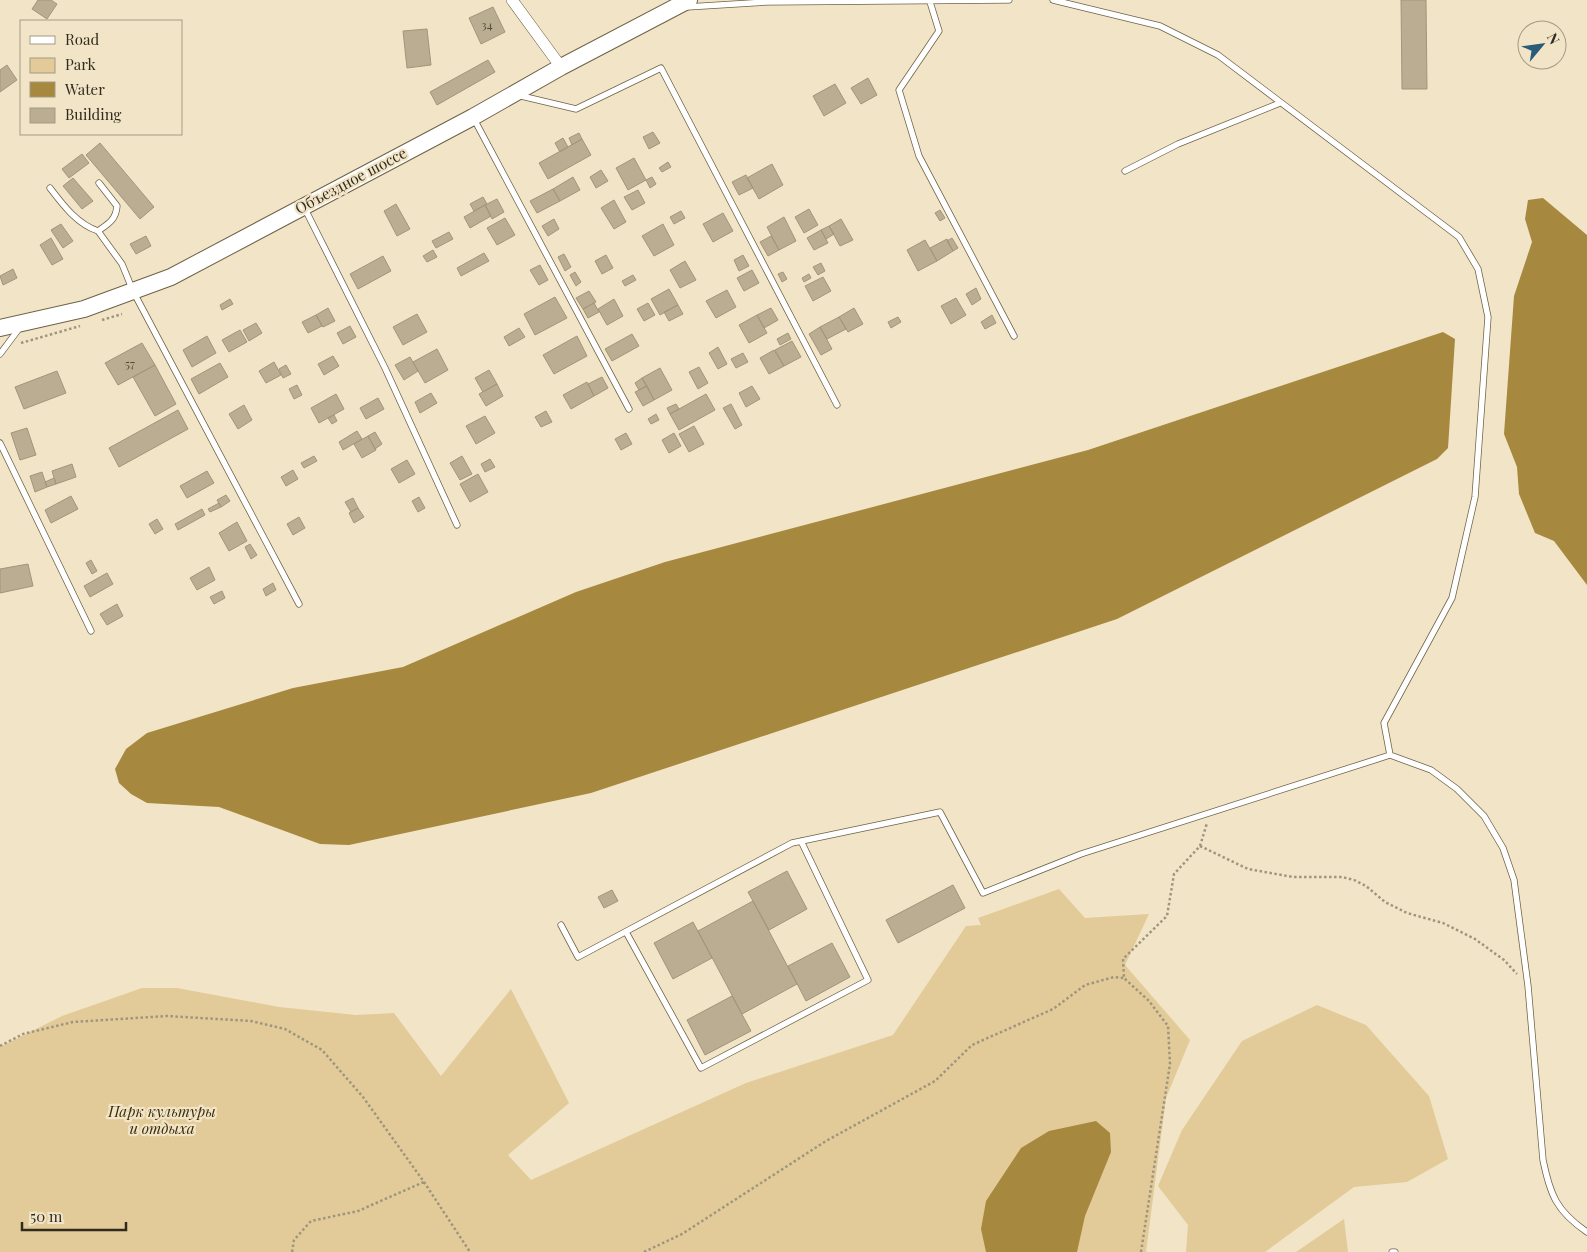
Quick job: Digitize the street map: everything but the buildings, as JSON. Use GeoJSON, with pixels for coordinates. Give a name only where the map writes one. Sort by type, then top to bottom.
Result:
{"type":"FeatureCollection","features":[{"type":"Feature","properties":{"kind":"main road","name":"Объездное шоссе"},"geometry":{"type":"LineString","coordinates":[[0,328],[84,309],[171,277],[473,118],[561,67],[682,4]]}},
{"type":"Feature","properties":{"kind":"street"},"geometry":{"type":"LineString","coordinates":[[512,0],[561,67]]}},
{"type":"Feature","properties":{"kind":"lane"},"geometry":{"type":"LineString","coordinates":[[682,4],[1010,0]]}},
{"type":"Feature","properties":{"kind":"lane"},"geometry":{"type":"LineString","coordinates":[[1053,0],[1160,26],[1218,55],[1459,238],[1478,269],[1488,317],[1475,497],[1452,598],[1384,723],[1390,755]]}},
{"type":"Feature","properties":{"kind":"lane"},"geometry":{"type":"LineString","coordinates":[[930,2],[939,31],[898,90],[919,156],[1014,336]]}},
{"type":"Feature","properties":{"kind":"lane"},"geometry":{"type":"LineString","coordinates":[[513,94],[576,109],[661,68],[837,405]]}},
{"type":"Feature","properties":{"kind":"lane"},"geometry":{"type":"LineString","coordinates":[[1125,171],[1178,144],[1280,103]]}},
{"type":"Feature","properties":{"kind":"lane"},"geometry":{"type":"LineString","coordinates":[[473,118],[629,409]]}},
{"type":"Feature","properties":{"kind":"lane"},"geometry":{"type":"LineString","coordinates":[[98,231],[113,220],[116,211],[116,206],[99,183]]}},
{"type":"Feature","properties":{"kind":"lane"},"geometry":{"type":"LineString","coordinates":[[50,188],[71,214],[91,229],[98,231],[122,264],[133,291],[299,604]]}},
{"type":"Feature","properties":{"kind":"lane"},"geometry":{"type":"LineString","coordinates":[[304,207],[385,368],[458,524]]}},
{"type":"Feature","properties":{"kind":"lane"},"geometry":{"type":"LineString","coordinates":[[0,354],[24,323]]}},
{"type":"Feature","properties":{"kind":"lane"},"geometry":{"type":"LineString","coordinates":[[0,443],[91,631]]}},
{"type":"Feature","properties":{"kind":"lane"},"geometry":{"type":"LineString","coordinates":[[560,925],[578,957],[792,843],[940,812],[983,893],[1080,854],[1390,755],[1431,770],[1457,789],[1484,816],[1503,848],[1514,880],[1528,986],[1542,1160],[1556,1204],[1568,1217],[1587,1232]]}},
{"type":"Feature","properties":{"kind":"lane"},"geometry":{"type":"LineString","coordinates":[[626,932],[701,1068],[868,980],[801,841]]}},
{"type":"Feature","properties":{"kind":"path"},"geometry":{"type":"LineString","coordinates":[[96,322],[122,314]]}},
{"type":"Feature","properties":{"kind":"path"},"geometry":{"type":"LineString","coordinates":[[5,348],[88,324]]}},
{"type":"Feature","properties":{"kind":"path"},"geometry":{"type":"LineString","coordinates":[[1124,978],[1123,959],[1167,916],[1174,874],[1200,846],[1210,813]]}},
{"type":"Feature","properties":{"kind":"path"},"geometry":{"type":"LineString","coordinates":[[1200,846],[1248,868],[1293,877],[1342,877],[1354,880],[1366,886],[1385,902],[1407,913],[1443,923],[1475,939],[1504,960],[1528,986]]}},
{"type":"Feature","properties":{"kind":"path"},"geometry":{"type":"LineString","coordinates":[[644,1252],[682,1234],[826,1141],[935,1081],[972,1045],[1053,1009],[1085,985],[1114,977],[1124,978],[1149,1001],[1168,1026],[1170,1064],[1141,1252]]}},
{"type":"Feature","properties":{"kind":"path"},"geometry":{"type":"LineString","coordinates":[[0,1046],[23,1034],[73,1022],[167,1016],[251,1021],[285,1029],[322,1050],[363,1097],[424,1182],[470,1252]]}},
{"type":"Feature","properties":{"kind":"path"},"geometry":{"type":"LineString","coordinates":[[292,1252],[294,1240],[310,1222],[358,1211],[424,1182]]}},
{"type":"Feature","properties":{"kind":"green space","name":"Парк культуры и отдыха"},"geometry":{"type":"Polygon","coordinates":[[[1059,889],[1085,918],[1149,914],[1125,965],[1190,1040],[1166,1098],[1146,1252],[0,1252],[0,1047],[62,1016],[142,988],[177,988],[279,1007],[356,1015],[394,1013],[441,1076],[511,989],[569,1103],[508,1155],[531,1180],[746,1083],[893,1035],[966,926],[981,925],[978,918],[1059,889]]]}},
{"type":"Feature","properties":{"kind":"green space"},"geometry":{"type":"Polygon","coordinates":[[[1317,1005],[1366,1025],[1429,1096],[1448,1159],[1407,1182],[1354,1187],[1265,1252],[1186,1252],[1188,1225],[1158,1186],[1182,1130],[1242,1041],[1317,1005]]]}},
{"type":"Feature","properties":{"kind":"green space"},"geometry":{"type":"Polygon","coordinates":[[[1344,1219],[1348,1252],[1296,1252],[1344,1219]]]}},
{"type":"Feature","properties":{"kind":"water"},"geometry":{"type":"Polygon","coordinates":[[[1543,198],[1587,235],[1587,585],[1554,541],[1535,533],[1519,494],[1517,467],[1504,434],[1514,296],[1532,242],[1525,219],[1528,200],[1543,198]]]}},
{"type":"Feature","properties":{"kind":"water"},"geometry":{"type":"Polygon","coordinates":[[[1443,332],[1455,339],[1448,448],[1437,459],[1117,619],[591,793],[349,845],[320,844],[219,807],[147,803],[131,794],[119,783],[115,769],[126,749],[147,733],[293,688],[403,667],[576,592],[665,562],[1088,450],[1443,332]]]}},
{"type":"Feature","properties":{"kind":"water"},"geometry":{"type":"Polygon","coordinates":[[[1096,1121],[1110,1133],[1111,1152],[1085,1216],[1077,1252],[986,1252],[981,1229],[986,1201],[1021,1148],[1049,1131],[1096,1121]]]}}]}
